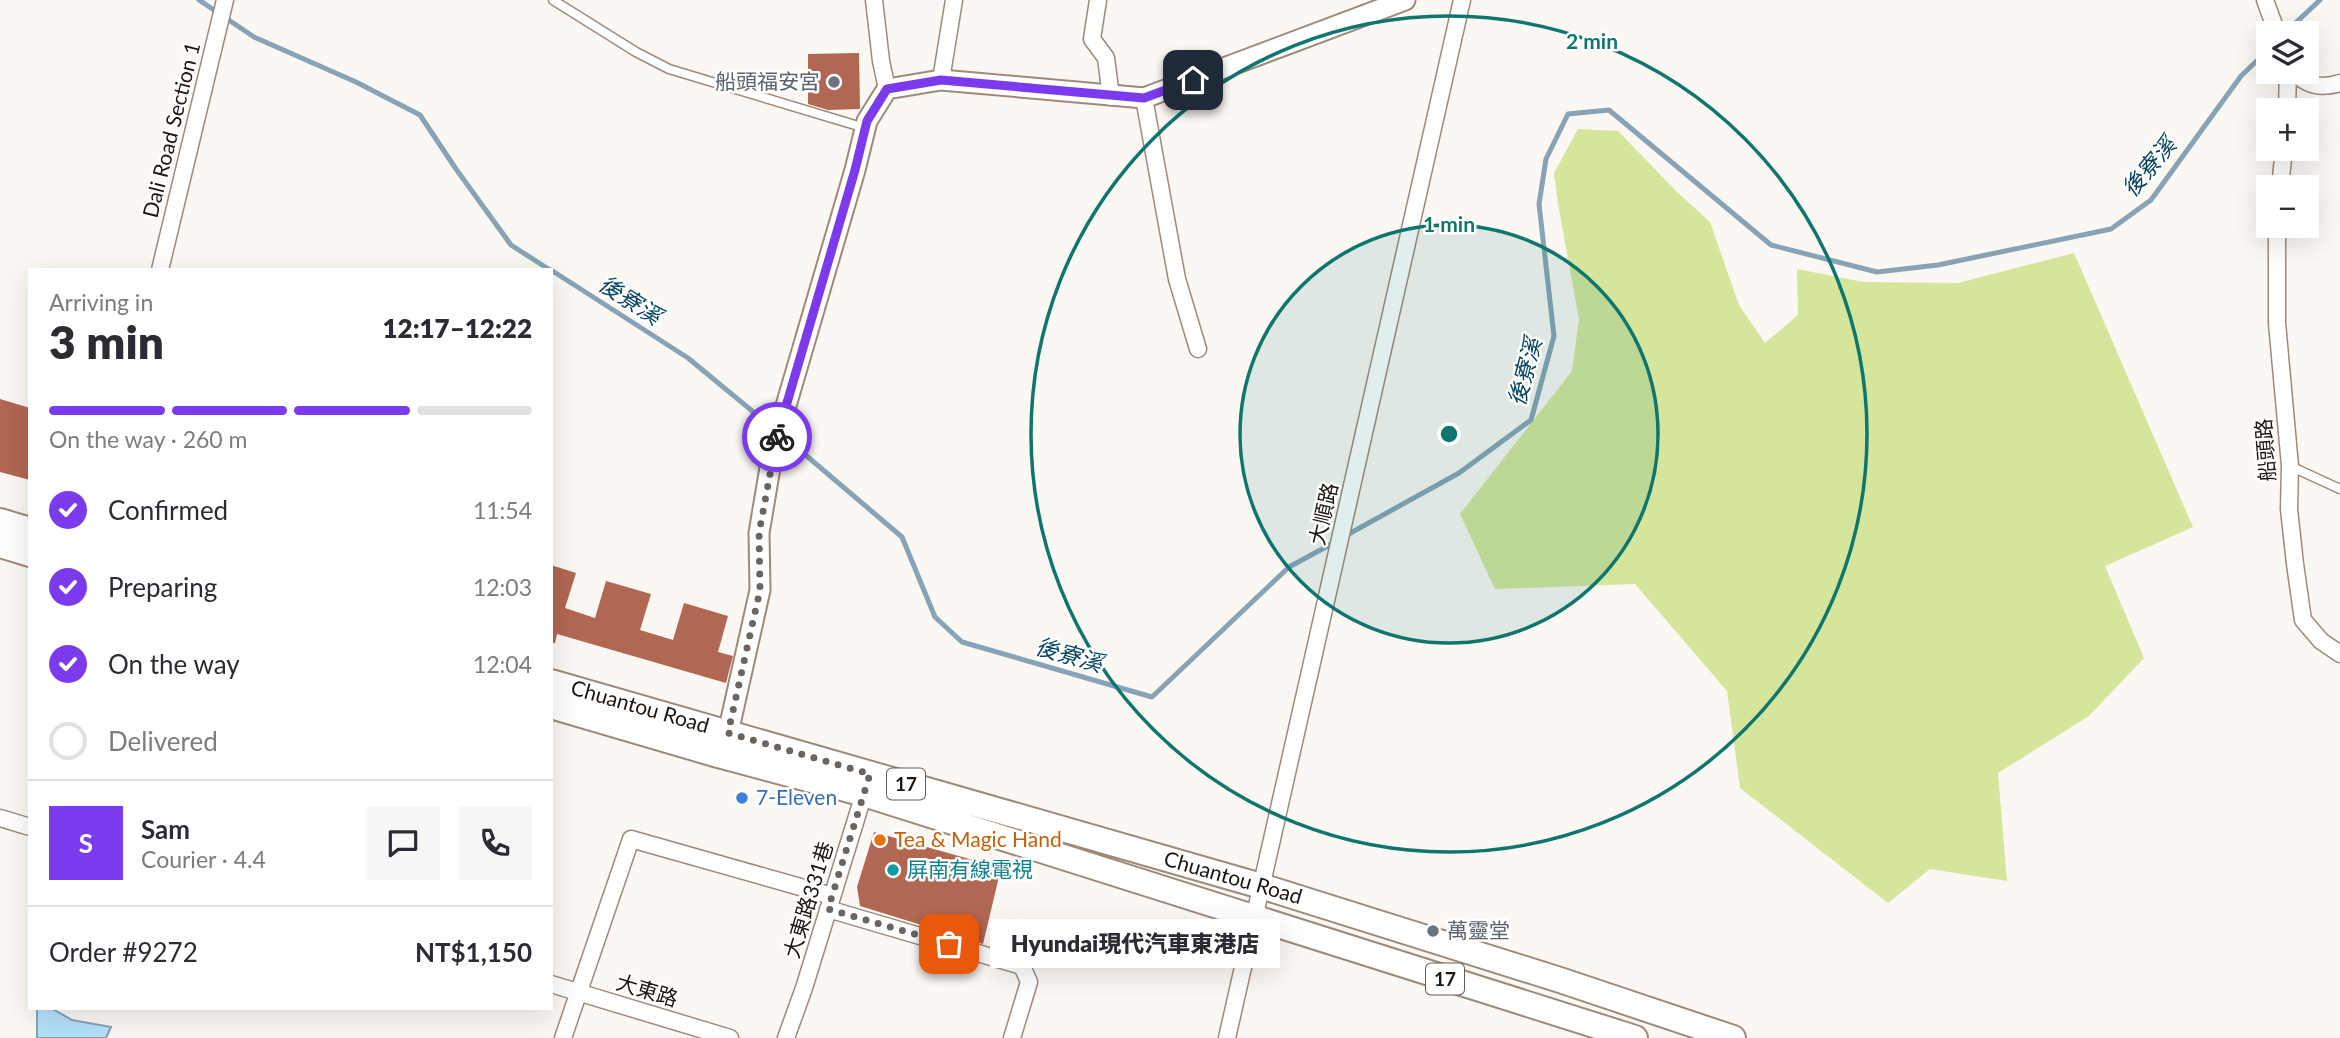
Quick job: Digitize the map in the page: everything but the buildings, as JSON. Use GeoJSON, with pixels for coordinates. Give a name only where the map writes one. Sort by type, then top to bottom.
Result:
{"type":"FeatureCollection","features":[{"type":"Feature","properties":{"kind":"main road"},"geometry":{"type":"LineString","coordinates":[[0,521],[28,529]]}},
{"type":"Feature","properties":{"kind":"main road"},"geometry":{"type":"LineString","coordinates":[[0,545],[28,553]]}},
{"type":"Feature","properties":{"kind":"main road","name":"Chuantou Road"},"geometry":{"type":"LineString","coordinates":[[553,683],[723,744]]}},
{"type":"Feature","properties":{"kind":"main road","name":"Chuantou Road"},"geometry":{"type":"LineString","coordinates":[[553,706],[723,744],[1261,886],[1734,1038]]}},
{"type":"Feature","properties":{"kind":"main road","name":"Chuantou Road"},"geometry":{"type":"LineString","coordinates":[[867,784],[1255,919],[1635,1038]]}},
{"type":"Feature","properties":{"kind":"main road"},"geometry":{"type":"LineString","coordinates":[[1549,1012],[1560,980]]}},
{"type":"Feature","properties":{"kind":"street","name":"Dali Road Section 1"},"geometry":{"type":"LineString","coordinates":[[160,268],[226,0]]}},
{"type":"Feature","properties":{"kind":"street"},"geometry":{"type":"LineString","coordinates":[[874,0],[887,89],[941,80],[1144,98],[1394,2]]}},
{"type":"Feature","properties":{"kind":"street"},"geometry":{"type":"LineString","coordinates":[[941,80],[954,0]]}},
{"type":"Feature","properties":{"kind":"street"},"geometry":{"type":"LineString","coordinates":[[1098,0],[1092,39],[1106,58],[1111,97]]}},
{"type":"Feature","properties":{"kind":"street","name":"大順路"},"geometry":{"type":"LineString","coordinates":[[1227,1038],[1462,0]]}},
{"type":"Feature","properties":{"kind":"street"},"geometry":{"type":"LineString","coordinates":[[2265,0],[2273,21]]}},
{"type":"Feature","properties":{"kind":"street"},"geometry":{"type":"LineString","coordinates":[[2310,84],[2326,87],[2340,83]]}},
{"type":"Feature","properties":{"kind":"street","name":"Chuantou Road"},"geometry":{"type":"LineString","coordinates":[[723,744],[760,590],[759,533],[773,450],[867,121],[887,89]]}},
{"type":"Feature","properties":{"kind":"street"},"geometry":{"type":"LineString","coordinates":[[1144,98],[1177,279],[1198,349]]}},
{"type":"Feature","properties":{"kind":"street","name":"船頭路"},"geometry":{"type":"LineString","coordinates":[[2277,238],[2277,323],[2290,466],[2289,509],[2303,620],[2321,641],[2340,654]]}},
{"type":"Feature","properties":{"kind":"street","name":"大東路331巷"},"geometry":{"type":"LineString","coordinates":[[786,1038],[867,784]]}},
{"type":"Feature","properties":{"kind":"street"},"geometry":{"type":"LineString","coordinates":[[0,818],[28,826]]}},
{"type":"Feature","properties":{"kind":"street"},"geometry":{"type":"LineString","coordinates":[[563,1038],[631,839],[1022,966],[1029,982],[1012,1038]]}},
{"type":"Feature","properties":{"kind":"street","name":"大東路"},"geometry":{"type":"LineString","coordinates":[[553,985],[730,1038]]}},
{"type":"Feature","properties":{"kind":"lane"},"geometry":{"type":"LineString","coordinates":[[553,0],[636,52],[669,69],[865,128]]}},
{"type":"Feature","properties":{"kind":"lane"},"geometry":{"type":"LineString","coordinates":[[2290,466],[2340,489]]}},
{"type":"Feature","properties":{"kind":"green space"},"geometry":{"type":"Polygon","coordinates":[[[1578,129],[1618,131],[1710,222],[1739,305],[1765,343],[1798,315],[1797,269],[1863,282],[1958,283],[2074,253],[2193,527],[2105,566],[2144,658],[2089,716],[1998,773],[2007,881],[1930,869],[1888,903],[1740,788],[1727,691],[1635,584],[1495,589],[1460,514],[1572,371],[1579,319],[1554,173],[1578,129]]]}},
{"type":"Feature","properties":{"kind":"water"},"geometry":{"type":"Polygon","coordinates":[[[37,1010],[54,1010],[72,1020],[111,1027],[106,1038],[37,1038],[37,1010]]]}},
{"type":"Feature","properties":{"kind":"waterway","name":"後寮溪"},"geometry":{"type":"LineString","coordinates":[[199,0],[254,37],[356,82],[420,115],[511,245],[547,268]]}},
{"type":"Feature","properties":{"kind":"waterway","name":"後寮溪"},"geometry":{"type":"LineString","coordinates":[[2298,21],[2320,0]]}},
{"type":"Feature","properties":{"kind":"waterway","name":"後寮溪"},"geometry":{"type":"LineString","coordinates":[[1345,536],[1459,473],[1531,420],[1554,336],[1539,204],[1546,159],[1568,114],[1609,110],[1771,245],[1877,272],[1938,265],[2111,229],[2151,200],[2241,76],[2256,62]]}},
{"type":"Feature","properties":{"kind":"waterway","name":"後寮溪"},"geometry":{"type":"LineString","coordinates":[[553,271],[688,358],[774,429]]}},
{"type":"Feature","properties":{"kind":"waterway","name":"後寮溪"},"geometry":{"type":"LineString","coordinates":[[782,435],[902,537],[935,617],[962,642],[1152,697],[1289,567],[1337,541]]}},
{"type":"Feature","properties":{"kind":"way so far"},"geometry":{"type":"LineString","coordinates":[[777,437],[759,533],[760,590],[728,733],[870,774],[828,909],[949,944]]}},
{"type":"Feature","properties":{"kind":"place","name":"船頭福安宮"},"geometry":{"type":"Point","coordinates":[834,82]}},
{"type":"Feature","properties":{"kind":"place","name":"7-Eleven"},"geometry":{"type":"Point","coordinates":[742,798]}},
{"type":"Feature","properties":{"kind":"place","name":"Tea & Magic Hand"},"geometry":{"type":"Point","coordinates":[880,840]}},
{"type":"Feature","properties":{"kind":"place","name":"屏南有線電視"},"geometry":{"type":"Point","coordinates":[893,870]}},
{"type":"Feature","properties":{"kind":"place","name":"萬靈堂"},"geometry":{"type":"Point","coordinates":[1433,931]}},
{"type":"Feature","properties":{"kind":"place","name":"Hyundai現代汽車東港店"},"geometry":{"type":"Point","coordinates":[949,944]}},
{"type":"Feature","properties":{"kind":"route"},"geometry":{"type":"LineString","coordinates":[[777,437],[867,121],[887,89],[941,80],[1144,98],[1193,80]]}}]}
